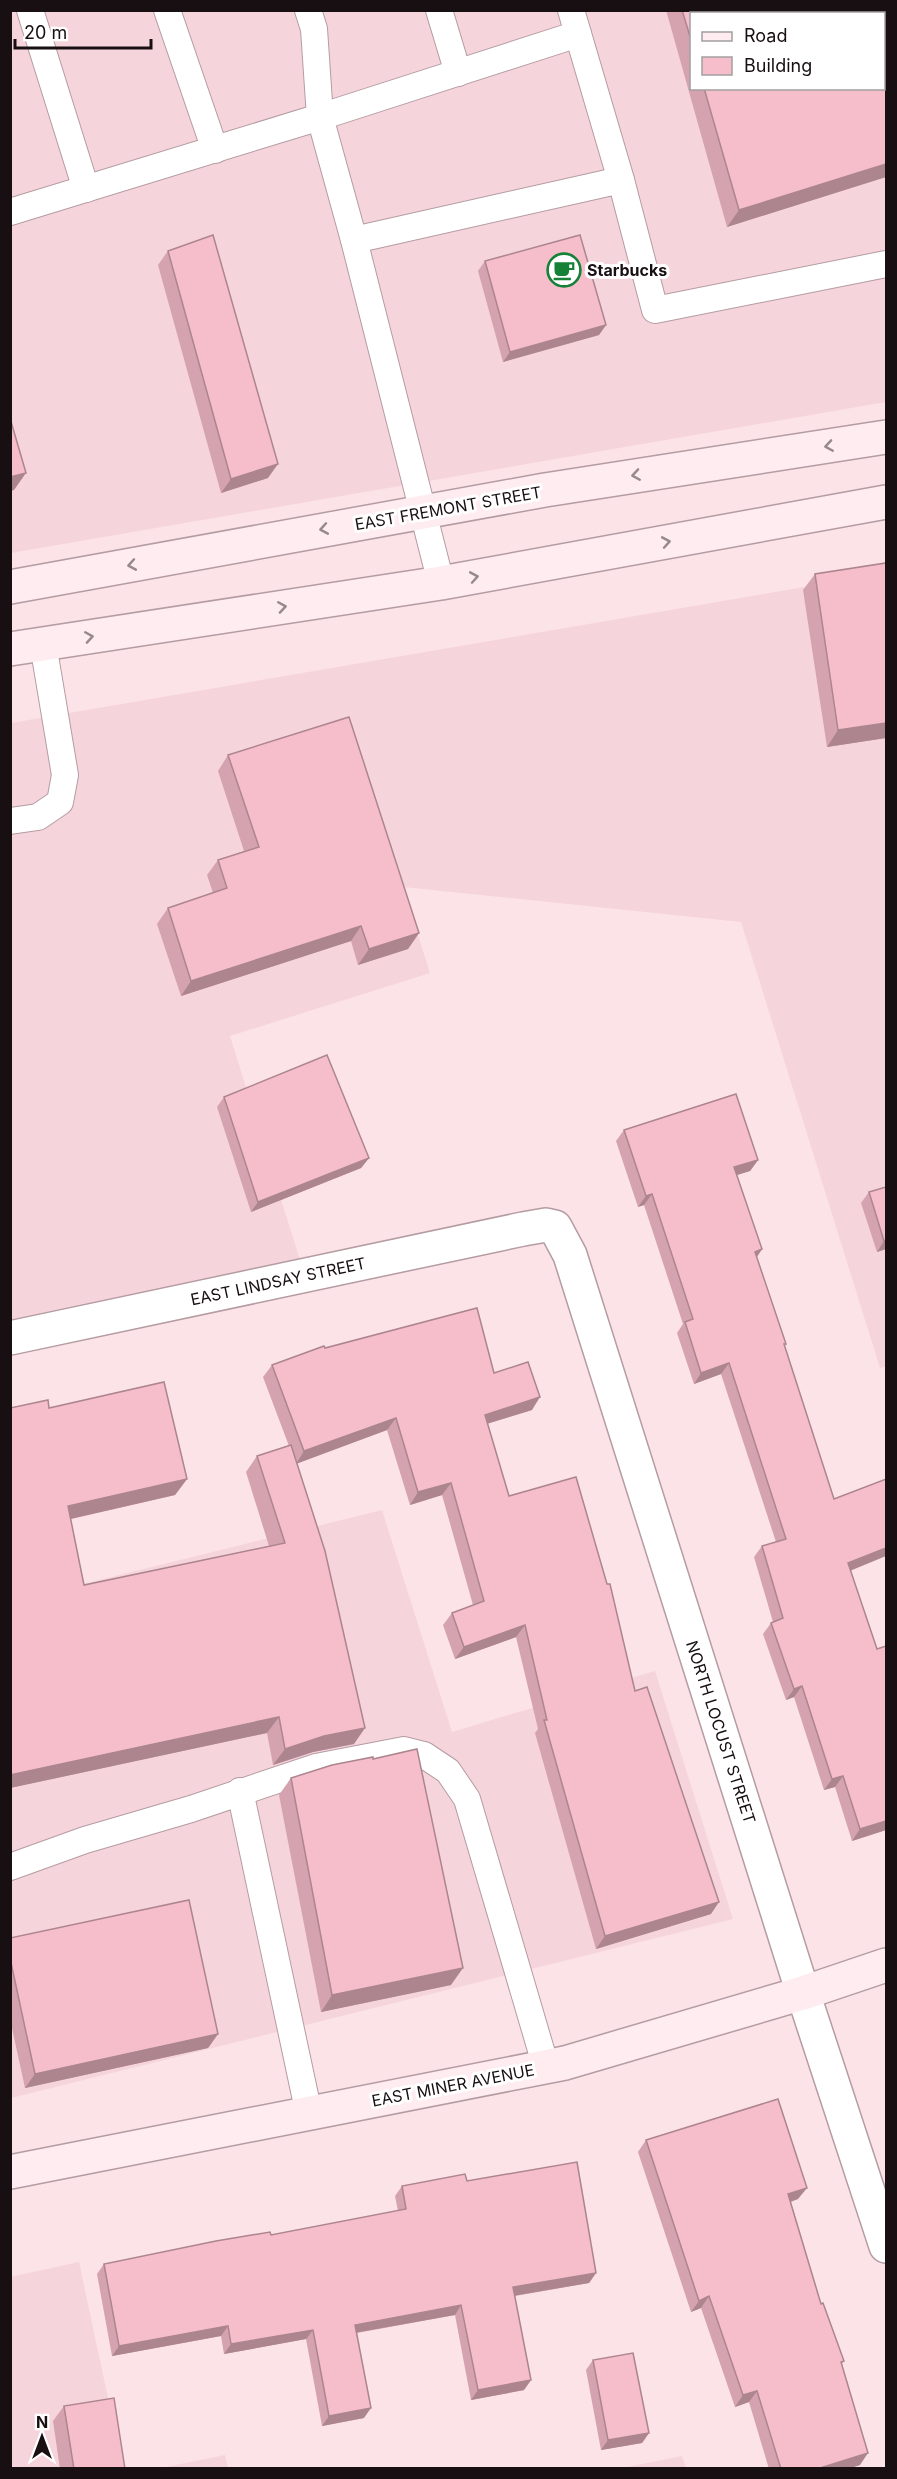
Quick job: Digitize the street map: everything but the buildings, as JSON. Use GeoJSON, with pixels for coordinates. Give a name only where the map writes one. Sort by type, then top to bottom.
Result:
{"type":"FeatureCollection","features":[{"type":"Feature","properties":{"kind":"main road","name":"EAST FREMONT STREET"},"geometry":{"type":"LineString","coordinates":[[10,587],[650,473],[886,437]]}},
{"type":"Feature","properties":{"kind":"main road"},"geometry":{"type":"LineString","coordinates":[[10,649],[441,583],[886,502]]}},
{"type":"Feature","properties":{"kind":"main road","name":"EAST MINER AVENUE"},"geometry":{"type":"LineString","coordinates":[[10,2172],[546,2067],[803,1993],[886,1965]]}},
{"type":"Feature","properties":{"kind":"street","name":"EAST LINDSAY STREET"},"geometry":{"type":"LineString","coordinates":[[10,1338],[546,1225]]}},
{"type":"Feature","properties":{"kind":"street","name":"NORTH LOCUST STREET"},"geometry":{"type":"LineString","coordinates":[[546,1225],[555,1227],[570,1255],[803,1993],[886,2246]]}},
{"type":"Feature","properties":{"kind":"lane"},"geometry":{"type":"LineString","coordinates":[[30,10],[86,189]]}},
{"type":"Feature","properties":{"kind":"lane"},"geometry":{"type":"LineString","coordinates":[[167,10],[215,150]]}},
{"type":"Feature","properties":{"kind":"lane"},"geometry":{"type":"LineString","coordinates":[[308,10],[314,29],[320,117],[354,240],[441,583]]}},
{"type":"Feature","properties":{"kind":"lane"},"geometry":{"type":"LineString","coordinates":[[439,10],[458,73]]}},
{"type":"Feature","properties":{"kind":"lane"},"geometry":{"type":"LineString","coordinates":[[10,212],[458,73],[575,22],[621,180],[655,310],[886,264]]}},
{"type":"Feature","properties":{"kind":"lane"},"geometry":{"type":"LineString","coordinates":[[354,240],[621,180]]}},
{"type":"Feature","properties":{"kind":"lane"},"geometry":{"type":"LineString","coordinates":[[10,821],[38,817],[60,802],[65,775],[43,644]]}},
{"type":"Feature","properties":{"kind":"lane"},"geometry":{"type":"LineString","coordinates":[[10,1867],[85,1840],[190,1809],[316,1767],[404,1750],[424,1755],[448,1771],[467,1799],[546,2067]]}},
{"type":"Feature","properties":{"kind":"lane"},"geometry":{"type":"LineString","coordinates":[[240,1791],[309,2114]]}},
{"type":"Feature","properties":{"kind":"shaded area"},"geometry":{"type":"Polygon","coordinates":[[[11,11],[886,11],[886,402],[11,553],[11,11]]]}},
{"type":"Feature","properties":{"kind":"shaded area"},"geometry":{"type":"Polygon","coordinates":[[[886,573],[886,1366],[880,1368],[741,922],[403,887],[430,973],[230,1036],[310,1292],[11,1351],[11,723],[886,573]]]}},
{"type":"Feature","properties":{"kind":"shaded area"},"geometry":{"type":"Polygon","coordinates":[[[382,1510],[452,1732],[655,1671],[733,1919],[11,2098],[10,1602],[382,1510]]]}},
{"type":"Feature","properties":{"kind":"shaded area"},"geometry":{"type":"Polygon","coordinates":[[[79,2262],[123,2468],[11,2468],[10,2277],[79,2262]]]}},
{"type":"Feature","properties":{"kind":"shaded area"},"geometry":{"type":"Polygon","coordinates":[[[225,2455],[228,2468],[161,2468],[225,2455]]]}},
{"type":"Feature","properties":{"kind":"shaded area"},"geometry":{"type":"Polygon","coordinates":[[[682,2456],[686,2468],[622,2468],[682,2456]]]}},
{"type":"Feature","properties":{"kind":"place","name":"Starbucks"},"geometry":{"type":"Point","coordinates":[564,270]}}]}
